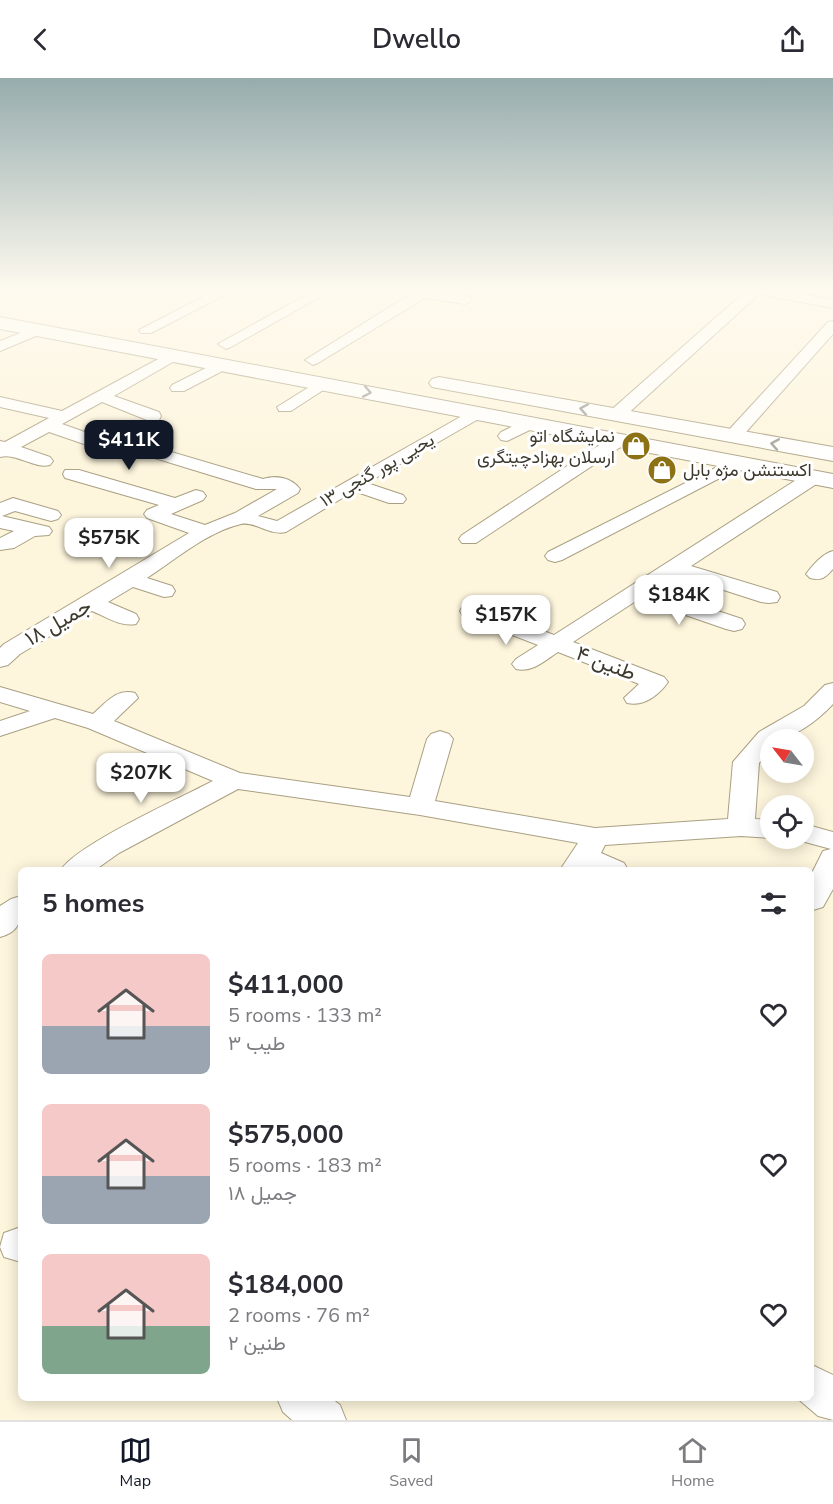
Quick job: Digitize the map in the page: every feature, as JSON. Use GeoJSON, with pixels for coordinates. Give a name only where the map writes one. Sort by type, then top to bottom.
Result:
{"type":"FeatureCollection","features":[{"type":"Feature","properties":{"kind":"main road"},"geometry":{"type":"LineString","coordinates":[[212,353],[322,384],[823,479]]}},
{"type":"Feature","properties":{"kind":"main road"},"geometry":{"type":"LineString","coordinates":[[221,353],[224,355],[240,353]]}},
{"type":"Feature","properties":{"kind":"main road"},"geometry":{"type":"LineString","coordinates":[[291,356],[336,364]]}},
{"type":"Feature","properties":{"kind":"main road"},"geometry":{"type":"LineString","coordinates":[[418,379],[833,454]]}},
{"type":"Feature","properties":{"kind":"street"},"geometry":{"type":"LineString","coordinates":[[2,449],[100,396],[167,353]]}},
{"type":"Feature","properties":{"kind":"street"},"geometry":{"type":"LineString","coordinates":[[178,388],[228,353]]}},
{"type":"Feature","properties":{"kind":"street"},"geometry":{"type":"LineString","coordinates":[[313,360],[325,353]]}},
{"type":"Feature","properties":{"kind":"street"},"geometry":{"type":"LineString","coordinates":[[616,415],[685,353]]}},
{"type":"Feature","properties":{"kind":"street"},"geometry":{"type":"LineString","coordinates":[[733,436],[808,353]]}},
{"type":"Feature","properties":{"kind":"street"},"geometry":{"type":"LineString","coordinates":[[285,407],[322,384]]}},
{"type":"Feature","properties":{"kind":"street"},"geometry":{"type":"LineString","coordinates":[[100,396],[153,416]]}},
{"type":"Feature","properties":{"kind":"street"},"geometry":{"type":"LineString","coordinates":[[1,402],[64,416]]}},
{"type":"Feature","properties":{"kind":"street","name":"یحیی پور گنجی ۱۳"},"geometry":{"type":"LineString","coordinates":[[243,517],[279,528],[476,413]]}},
{"type":"Feature","properties":{"kind":"street"},"geometry":{"type":"LineString","coordinates":[[507,436],[530,423]]}},
{"type":"Feature","properties":{"kind":"street"},"geometry":{"type":"LineString","coordinates":[[47,426],[90,440]]}},
{"type":"Feature","properties":{"kind":"street"},"geometry":{"type":"LineString","coordinates":[[469,539],[619,440]]}},
{"type":"Feature","properties":{"kind":"street","name":"جمیل ۱۸"},"geometry":{"type":"LineString","coordinates":[[0,660],[12,649],[206,532],[243,517],[291,489],[275,481],[263,485],[141,448]]}},
{"type":"Feature","properties":{"kind":"street"},"geometry":{"type":"LineString","coordinates":[[2,449],[44,461]]}},
{"type":"Feature","properties":{"kind":"street"},"geometry":{"type":"LineString","coordinates":[[555,556],[737,462]]}},
{"type":"Feature","properties":{"kind":"street"},"geometry":{"type":"LineString","coordinates":[[72,474],[176,504]]}},
{"type":"Feature","properties":{"kind":"street"},"geometry":{"type":"LineString","coordinates":[[524,664],[675,567],[823,479]]}},
{"type":"Feature","properties":{"kind":"street"},"geometry":{"type":"LineString","coordinates":[[352,484],[396,499]]}},
{"type":"Feature","properties":{"kind":"street"},"geometry":{"type":"LineString","coordinates":[[196,496],[154,514],[206,532]]}},
{"type":"Feature","properties":{"kind":"street"},"geometry":{"type":"LineString","coordinates":[[328,498],[348,505]]}},
{"type":"Feature","properties":{"kind":"street"},"geometry":{"type":"LineString","coordinates":[[0,511],[13,504],[42,525]]}},
{"type":"Feature","properties":{"kind":"street"},"geometry":{"type":"LineString","coordinates":[[0,522],[42,525]]}},
{"type":"Feature","properties":{"kind":"street"},"geometry":{"type":"LineString","coordinates":[[0,544],[7,544],[42,525]]}},
{"type":"Feature","properties":{"kind":"street"},"geometry":{"type":"LineString","coordinates":[[818,574],[833,557]]}},
{"type":"Feature","properties":{"kind":"street"},"geometry":{"type":"LineString","coordinates":[[675,567],[769,597]]}},
{"type":"Feature","properties":{"kind":"street"},"geometry":{"type":"LineString","coordinates":[[131,579],[164,591]]}},
{"type":"Feature","properties":{"kind":"street"},"geometry":{"type":"LineString","coordinates":[[637,591],[734,624]]}},
{"type":"Feature","properties":{"kind":"street"},"geometry":{"type":"LineString","coordinates":[[92,602],[128,619]]}},
{"type":"Feature","properties":{"kind":"street","name":"طنین ۴"},"geometry":{"type":"LineString","coordinates":[[471,611],[656,682],[636,698]]}},
{"type":"Feature","properties":{"kind":"street"},"geometry":{"type":"LineString","coordinates":[[741,827],[746,762],[768,737],[813,711],[833,690]]}},
{"type":"Feature","properties":{"kind":"street"},"geometry":{"type":"LineString","coordinates":[[0,694],[98,723],[234,780],[420,807],[585,855],[608,867]]}},
{"type":"Feature","properties":{"kind":"street"},"geometry":{"type":"LineString","coordinates":[[98,723],[126,698]]}},
{"type":"Feature","properties":{"kind":"street"},"geometry":{"type":"LineString","coordinates":[[0,729],[56,710]]}},
{"type":"Feature","properties":{"kind":"street"},"geometry":{"type":"LineString","coordinates":[[420,807],[440,739]]}},
{"type":"Feature","properties":{"kind":"street"},"geometry":{"type":"LineString","coordinates":[[88,867],[110,847],[234,780]]}},
{"type":"Feature","properties":{"kind":"street"},"geometry":{"type":"LineString","coordinates":[[585,855],[741,827],[760,828]]}},
{"type":"Feature","properties":{"kind":"street"},"geometry":{"type":"LineString","coordinates":[[814,836],[833,841]]}},
{"type":"Feature","properties":{"kind":"street"},"geometry":{"type":"LineString","coordinates":[[814,898],[833,858]]}},
{"type":"Feature","properties":{"kind":"street"},"geometry":{"type":"LineString","coordinates":[[0,927],[18,908]]}},
{"type":"Feature","properties":{"kind":"street"},"geometry":{"type":"LineString","coordinates":[[814,1387],[833,1401]]}},
{"type":"Feature","properties":{"kind":"street"},"geometry":{"type":"LineString","coordinates":[[302,1401],[325,1420]]}},
{"type":"Feature","properties":{"kind":"place","name":"نمایشگاه اتو ارسلان بهزادچیتگری"},"geometry":{"type":"Point","coordinates":[636,446]}},
{"type":"Feature","properties":{"kind":"place","name":"اکستنشن مژه بابل"},"geometry":{"type":"Point","coordinates":[662,470]}}]}
